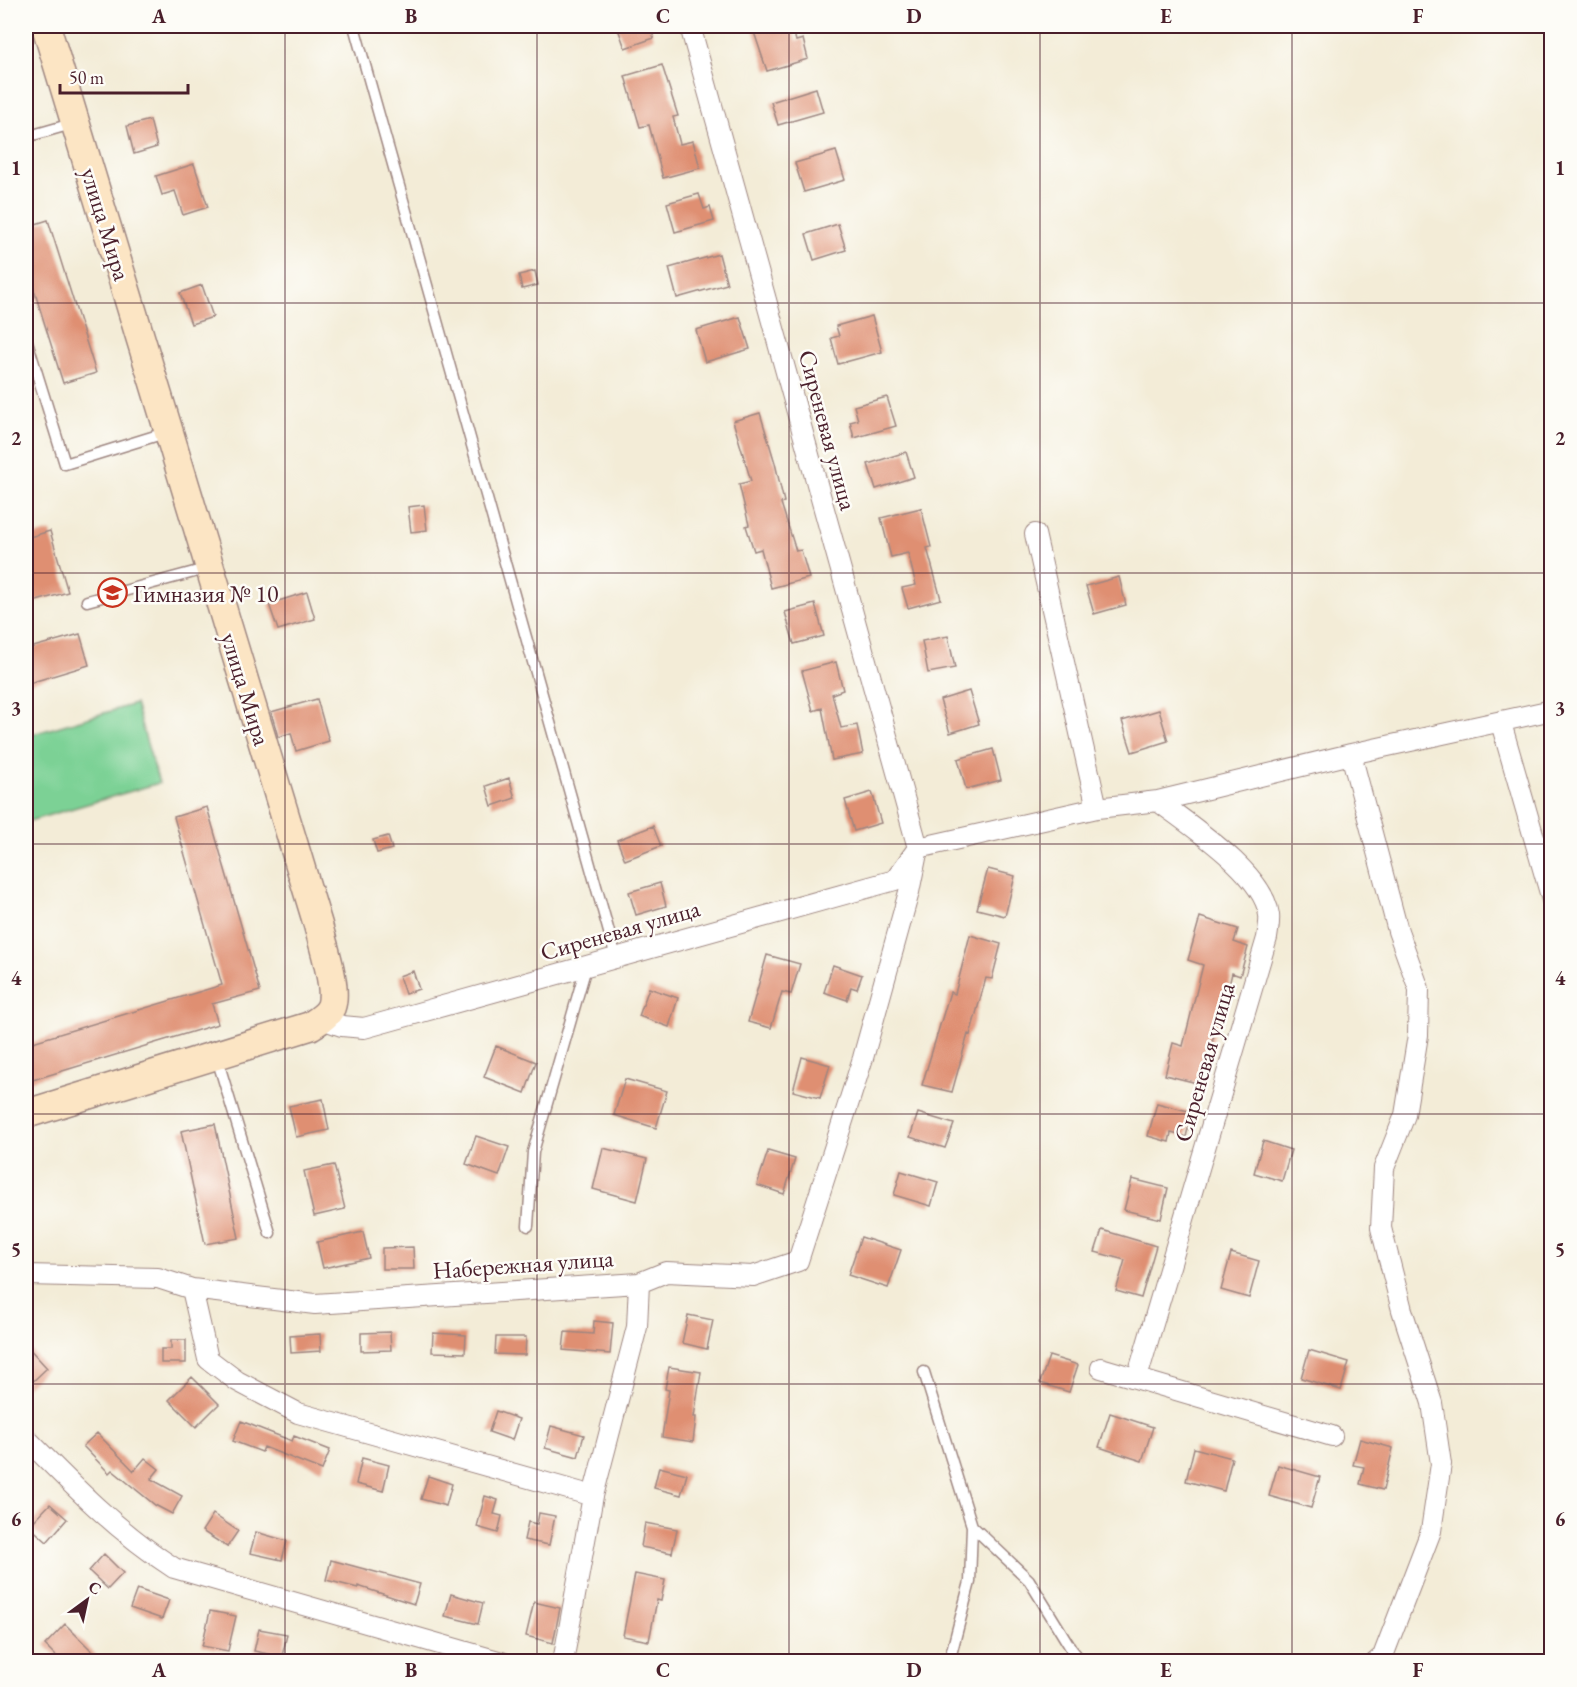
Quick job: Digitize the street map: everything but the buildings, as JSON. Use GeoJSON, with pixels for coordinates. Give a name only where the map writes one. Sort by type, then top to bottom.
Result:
{"type":"FeatureCollection","features":[{"type":"Feature","properties":{"kind":"street","name":"улица Мира"},"geometry":{"type":"LineString","coordinates":[[46,26],[315,914],[332,982],[331,1006],[322,1019]]}},
{"type":"Feature","properties":{"kind":"street","name":"Сиреневая улица"},"geometry":{"type":"LineString","coordinates":[[639,1283],[666,1272],[753,1276],[798,1262],[863,1058],[909,892],[918,848],[690,26]]}},
{"type":"Feature","properties":{"kind":"street"},"geometry":{"type":"LineString","coordinates":[[1035,534],[1097,808]]}},
{"type":"Feature","properties":{"kind":"street"},"geometry":{"type":"LineString","coordinates":[[918,848],[1097,808],[1158,801],[1351,754],[1501,723],[1551,710]]}},
{"type":"Feature","properties":{"kind":"street"},"geometry":{"type":"LineString","coordinates":[[1501,723],[1551,900]]}},
{"type":"Feature","properties":{"kind":"street"},"geometry":{"type":"LineString","coordinates":[[1351,754],[1398,931],[1419,989],[1418,1035],[1405,1115],[1384,1168],[1381,1228],[1402,1310],[1432,1403],[1441,1464],[1431,1531],[1383,1656],[1376,1662]]}},
{"type":"Feature","properties":{"kind":"street","name":"Сиреневая улица"},"geometry":{"type":"LineString","coordinates":[[1137,1378],[1267,938],[1269,914],[1260,894],[1246,874],[1221,849],[1158,801]]}},
{"type":"Feature","properties":{"kind":"street","name":"Сиреневая улица"},"geometry":{"type":"LineString","coordinates":[[322,1019],[342,1026],[364,1028],[895,880],[918,848]]}},
{"type":"Feature","properties":{"kind":"street"},"geometry":{"type":"LineString","coordinates":[[26,1114],[216,1054],[280,1037],[322,1019]]}},
{"type":"Feature","properties":{"kind":"street","name":"Набережная улица"},"geometry":{"type":"LineString","coordinates":[[26,1275],[158,1278],[192,1289],[315,1304],[639,1283],[637,1327],[593,1496],[563,1662]]}},
{"type":"Feature","properties":{"kind":"street"},"geometry":{"type":"LineString","coordinates":[[192,1289],[208,1359],[237,1381],[298,1413],[593,1496]]}},
{"type":"Feature","properties":{"kind":"street"},"geometry":{"type":"LineString","coordinates":[[1101,1368],[1332,1436]]}},
{"type":"Feature","properties":{"kind":"street"},"geometry":{"type":"LineString","coordinates":[[26,1438],[83,1497],[144,1548],[174,1568],[502,1662]]}},
{"type":"Feature","properties":{"kind":"lane"},"geometry":{"type":"LineString","coordinates":[[354,26],[616,957]]}},
{"type":"Feature","properties":{"kind":"lane"},"geometry":{"type":"LineString","coordinates":[[26,137],[75,123]]}},
{"type":"Feature","properties":{"kind":"lane"},"geometry":{"type":"LineString","coordinates":[[26,338],[65,464],[169,432]]}},
{"type":"Feature","properties":{"kind":"lane"},"geometry":{"type":"LineString","coordinates":[[87,600],[210,567]]}},
{"type":"Feature","properties":{"kind":"lane"},"geometry":{"type":"LineString","coordinates":[[528,1226],[533,1152],[586,966]]}},
{"type":"Feature","properties":{"kind":"lane"},"geometry":{"type":"LineString","coordinates":[[216,1054],[270,1233]]}},
{"type":"Feature","properties":{"kind":"lane"},"geometry":{"type":"LineString","coordinates":[[924,1372],[972,1526],[970,1582],[950,1662]]}},
{"type":"Feature","properties":{"kind":"lane"},"geometry":{"type":"LineString","coordinates":[[972,1526],[1029,1580],[1072,1650],[1082,1662]]}},
{"type":"Feature","properties":{"kind":"green space"},"geometry":{"type":"Polygon","coordinates":[[[135,704],[159,783],[26,822],[26,736],[135,704]]]}},
{"type":"Feature","properties":{"kind":"place","name":"Гимназия № 10"},"geometry":{"type":"Point","coordinates":[112,593]}}]}
